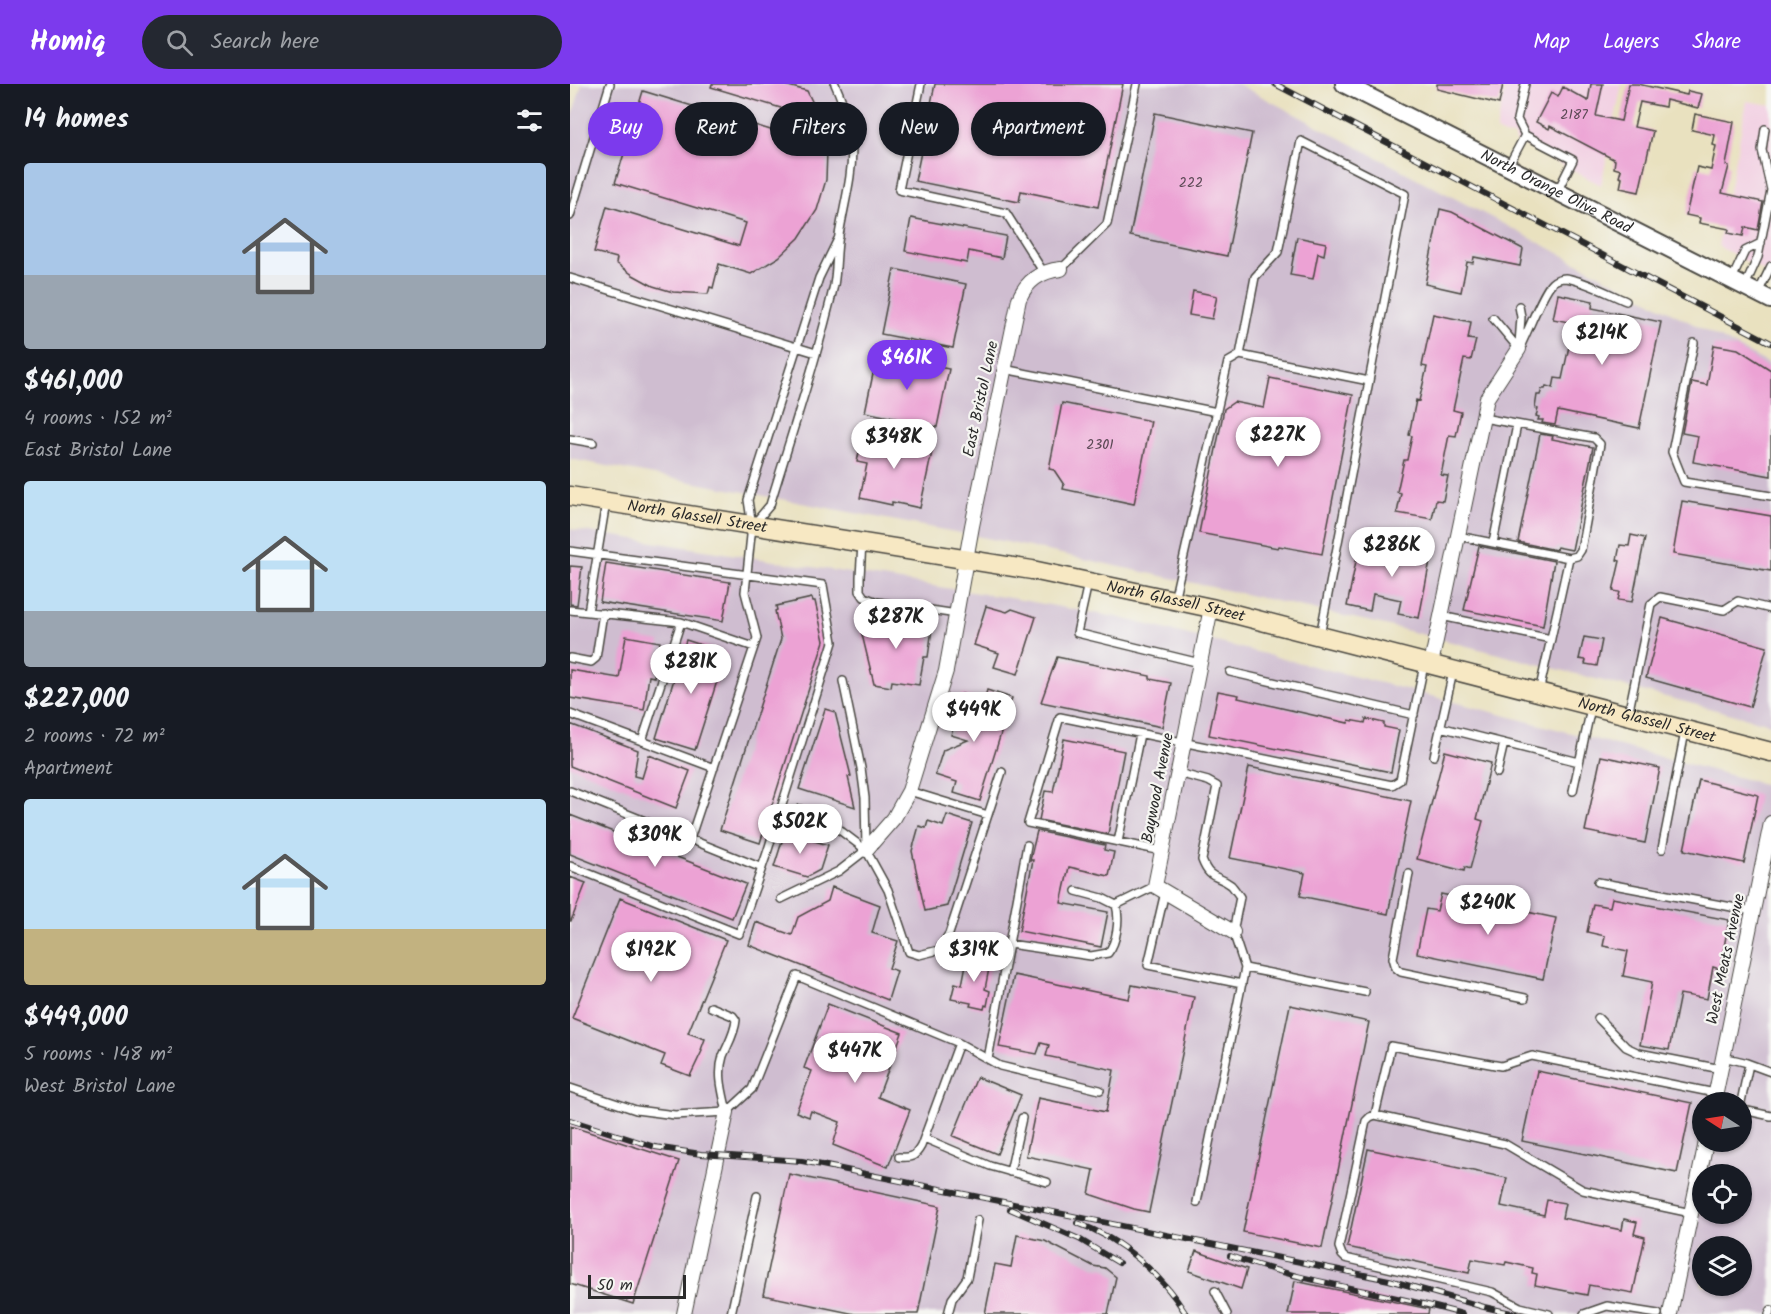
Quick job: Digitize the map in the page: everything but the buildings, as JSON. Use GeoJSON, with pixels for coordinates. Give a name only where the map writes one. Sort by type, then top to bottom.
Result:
{"type":"FeatureCollection","features":[{"type":"Feature","properties":{"kind":"main road","name":"North Glassell Street"},"geometry":{"type":"LineString","coordinates":[[570,496],[965,560],[1174,600],[1771,752]]}},
{"type":"Feature","properties":{"kind":"street","name":"North Orange Olive Road"},"geometry":{"type":"LineString","coordinates":[[1344,84],[1367,90],[1508,167],[1751,290]]}},
{"type":"Feature","properties":{"kind":"street","name":"East Bristol Lane"},"geometry":{"type":"LineString","coordinates":[[866,850],[894,818],[909,790],[946,671],[965,560],[1019,298],[1029,283],[1044,273],[1061,269]]}},
{"type":"Feature","properties":{"kind":"street"},"geometry":{"type":"LineString","coordinates":[[1428,663],[1441,616],[1487,398],[1519,349]]}},
{"type":"Feature","properties":{"kind":"street","name":"Baywood Avenue"},"geometry":{"type":"LineString","coordinates":[[1160,889],[1162,850],[1211,608]]}},
{"type":"Feature","properties":{"kind":"street","name":"West Meats Avenue"},"geometry":{"type":"LineString","coordinates":[[1715,1092],[1771,823]]}},
{"type":"Feature","properties":{"kind":"street"},"geometry":{"type":"LineString","coordinates":[[1160,889],[1233,932]]}},
{"type":"Feature","properties":{"kind":"street"},"geometry":{"type":"LineString","coordinates":[[688,1313],[727,1112]]}},
{"type":"Feature","properties":{"kind":"street"},"geometry":{"type":"LineString","coordinates":[[1667,1312],[1704,1152]]}},
{"type":"Feature","properties":{"kind":"lane"},"geometry":{"type":"LineString","coordinates":[[570,216],[610,84]]}},
{"type":"Feature","properties":{"kind":"lane"},"geometry":{"type":"LineString","coordinates":[[753,525],[770,505],[816,353],[834,284],[839,237],[848,199],[853,158],[849,120],[835,84]]}},
{"type":"Feature","properties":{"kind":"lane"},"geometry":{"type":"LineString","coordinates":[[921,84],[899,190],[1006,213],[1044,273]]}},
{"type":"Feature","properties":{"kind":"lane"},"geometry":{"type":"LineString","coordinates":[[1061,269],[1107,224],[1137,84]]}},
{"type":"Feature","properties":{"kind":"lane"},"geometry":{"type":"LineString","coordinates":[[1525,84],[1517,119],[1524,135],[1573,160],[1557,192]]}},
{"type":"Feature","properties":{"kind":"lane"},"geometry":{"type":"LineString","coordinates":[[1751,290],[1771,190],[1762,150],[1765,129]]}},
{"type":"Feature","properties":{"kind":"lane"},"geometry":{"type":"LineString","coordinates":[[1508,167],[1524,135]]}},
{"type":"Feature","properties":{"kind":"lane"},"geometry":{"type":"LineString","coordinates":[[1240,355],[1256,278],[1278,252],[1301,141],[1405,194],[1320,636]]}},
{"type":"Feature","properties":{"kind":"lane"},"geometry":{"type":"LineString","coordinates":[[690,839],[757,638],[745,592],[753,525],[748,500],[819,278],[839,237]]}},
{"type":"Feature","properties":{"kind":"lane"},"geometry":{"type":"LineString","coordinates":[[1751,290],[1745,251],[1761,243]]}},
{"type":"Feature","properties":{"kind":"lane"},"geometry":{"type":"LineString","coordinates":[[1751,290],[1771,266]]}},
{"type":"Feature","properties":{"kind":"lane"},"geometry":{"type":"LineString","coordinates":[[570,278],[816,353]]}},
{"type":"Feature","properties":{"kind":"lane"},"geometry":{"type":"LineString","coordinates":[[1519,349],[1546,292],[1551,283],[1556,280],[1563,278],[1575,281],[1626,301]]}},
{"type":"Feature","properties":{"kind":"lane"},"geometry":{"type":"LineString","coordinates":[[1519,349],[1520,306]]}},
{"type":"Feature","properties":{"kind":"lane"},"geometry":{"type":"LineString","coordinates":[[1493,318],[1519,349]]}},
{"type":"Feature","properties":{"kind":"lane"},"geometry":{"type":"LineString","coordinates":[[1694,343],[1672,452],[1684,482],[1771,496]]}},
{"type":"Feature","properties":{"kind":"lane"},"geometry":{"type":"LineString","coordinates":[[1174,600],[1228,362],[1240,355],[1369,381]]}},
{"type":"Feature","properties":{"kind":"lane"},"geometry":{"type":"LineString","coordinates":[[1004,369],[1217,412]]}},
{"type":"Feature","properties":{"kind":"lane"},"geometry":{"type":"LineString","coordinates":[[1458,536],[1569,558],[1577,556],[1581,550],[1599,442],[1594,438],[1483,418]]}},
{"type":"Feature","properties":{"kind":"lane"},"geometry":{"type":"LineString","coordinates":[[1493,543],[1517,425]]}},
{"type":"Feature","properties":{"kind":"lane"},"geometry":{"type":"LineString","coordinates":[[570,439],[593,442]]}},
{"type":"Feature","properties":{"kind":"lane"},"geometry":{"type":"LineString","coordinates":[[588,612],[606,502]]}},
{"type":"Feature","properties":{"kind":"lane"},"geometry":{"type":"LineString","coordinates":[[862,543],[860,591],[864,597],[878,602],[957,614]]}},
{"type":"Feature","properties":{"kind":"lane"},"geometry":{"type":"LineString","coordinates":[[570,550],[823,585],[833,642],[739,934],[570,866]]}},
{"type":"Feature","properties":{"kind":"lane"},"geometry":{"type":"LineString","coordinates":[[1539,692],[1569,558]]}},
{"type":"Feature","properties":{"kind":"lane"},"geometry":{"type":"LineString","coordinates":[[1089,582],[1077,633],[1200,663]]}},
{"type":"Feature","properties":{"kind":"lane"},"geometry":{"type":"LineString","coordinates":[[1628,715],[1652,604],[1660,597],[1724,610],[1738,601],[1771,609]]}},
{"type":"Feature","properties":{"kind":"lane"},"geometry":{"type":"LineString","coordinates":[[570,610],[681,622],[754,646]]}},
{"type":"Feature","properties":{"kind":"lane"},"geometry":{"type":"LineString","coordinates":[[570,658],[591,662],[596,658],[603,613]]}},
{"type":"Feature","properties":{"kind":"lane"},"geometry":{"type":"LineString","coordinates":[[1441,616],[1551,639]]}},
{"type":"Feature","properties":{"kind":"lane"},"geometry":{"type":"LineString","coordinates":[[642,741],[681,622]]}},
{"type":"Feature","properties":{"kind":"lane"},"geometry":{"type":"LineString","coordinates":[[1162,850],[1028,824],[1060,717],[1392,785],[1400,780],[1428,663]]}},
{"type":"Feature","properties":{"kind":"lane"},"geometry":{"type":"LineString","coordinates":[[1434,756],[1454,670]]}},
{"type":"Feature","properties":{"kind":"lane"},"geometry":{"type":"LineString","coordinates":[[1230,672],[1414,715]]}},
{"type":"Feature","properties":{"kind":"lane"},"geometry":{"type":"LineString","coordinates":[[843,681],[856,737],[864,788],[866,850]]}},
{"type":"Feature","properties":{"kind":"lane"},"geometry":{"type":"LineString","coordinates":[[1573,791],[1591,705]]}},
{"type":"Feature","properties":{"kind":"lane"},"geometry":{"type":"LineString","coordinates":[[570,714],[714,768]]}},
{"type":"Feature","properties":{"kind":"lane"},"geometry":{"type":"LineString","coordinates":[[1440,727],[1579,762]]}},
{"type":"Feature","properties":{"kind":"lane"},"geometry":{"type":"LineString","coordinates":[[1662,849],[1685,729]]}},
{"type":"Feature","properties":{"kind":"lane"},"geometry":{"type":"LineString","coordinates":[[1118,842],[1140,734]]}},
{"type":"Feature","properties":{"kind":"lane"},"geometry":{"type":"LineString","coordinates":[[1497,773],[1504,743]]}},
{"type":"Feature","properties":{"kind":"lane"},"geometry":{"type":"LineString","coordinates":[[800,809],[833,825],[866,850],[888,890],[909,952],[919,956],[939,950],[949,934],[1002,772]]}},
{"type":"Feature","properties":{"kind":"lane"},"geometry":{"type":"LineString","coordinates":[[1178,773],[1208,781],[1217,786],[1202,860],[1206,871],[1216,879],[1230,884],[1240,897],[1233,932],[1245,968],[1197,1202]]}},
{"type":"Feature","properties":{"kind":"lane"},"geometry":{"type":"LineString","coordinates":[[909,790],[988,815]]}},
{"type":"Feature","properties":{"kind":"lane"},"geometry":{"type":"LineString","coordinates":[[570,791],[762,868]]}},
{"type":"Feature","properties":{"kind":"lane"},"geometry":{"type":"LineString","coordinates":[[988,1059],[1027,845]]}},
{"type":"Feature","properties":{"kind":"lane"},"geometry":{"type":"LineString","coordinates":[[781,899],[839,871],[866,850]]}},
{"type":"Feature","properties":{"kind":"lane"},"geometry":{"type":"LineString","coordinates":[[1409,874],[1393,958],[1396,968],[1401,972],[1525,998]]}},
{"type":"Feature","properties":{"kind":"lane"},"geometry":{"type":"LineString","coordinates":[[1598,882],[1753,911]]}},
{"type":"Feature","properties":{"kind":"lane"},"geometry":{"type":"LineString","coordinates":[[1076,891],[1102,898],[1116,905],[1160,889],[1148,964],[1242,984]]}},
{"type":"Feature","properties":{"kind":"lane"},"geometry":{"type":"LineString","coordinates":[[1009,944],[1091,956],[1108,953],[1118,924],[1116,905]]}},
{"type":"Feature","properties":{"kind":"lane"},"geometry":{"type":"LineString","coordinates":[[1245,968],[1365,992]]}},
{"type":"Feature","properties":{"kind":"lane"},"geometry":{"type":"LineString","coordinates":[[570,1088],[636,1110],[675,1115],[727,1112],[752,1089],[797,976],[959,1042],[1000,1066],[1101,1090]]}},
{"type":"Feature","properties":{"kind":"lane"},"geometry":{"type":"LineString","coordinates":[[711,1007],[733,1016],[736,1020],[723,1058],[720,1076],[727,1112]]}},
{"type":"Feature","properties":{"kind":"lane"},"geometry":{"type":"LineString","coordinates":[[1598,1018],[1626,1047],[1639,1053],[1749,1064],[1771,1072]]}},
{"type":"Feature","properties":{"kind":"lane"},"geometry":{"type":"LineString","coordinates":[[899,1157],[910,1158],[916,1154],[959,1042]]}},
{"type":"Feature","properties":{"kind":"lane"},"geometry":{"type":"LineString","coordinates":[[1375,1115],[1391,1046],[1501,1066],[1532,1056],[1692,1093]]}},
{"type":"Feature","properties":{"kind":"lane"},"geometry":{"type":"LineString","coordinates":[[1743,1092],[1749,1064]]}},
{"type":"Feature","properties":{"kind":"lane"},"geometry":{"type":"LineString","coordinates":[[1752,1112],[1771,1116]]}},
{"type":"Feature","properties":{"kind":"lane"},"geometry":{"type":"LineString","coordinates":[[1549,1314],[1520,1308],[1492,1292],[1345,1258],[1342,1255],[1339,1246],[1366,1121],[1370,1117],[1375,1115],[1505,1144],[1583,1190],[1691,1213]]}},
{"type":"Feature","properties":{"kind":"lane"},"geometry":{"type":"LineString","coordinates":[[1010,1172],[1022,1118]]}},
{"type":"Feature","properties":{"kind":"lane"},"geometry":{"type":"LineString","coordinates":[[924,1138],[990,1166],[1047,1182]]}},
{"type":"Feature","properties":{"kind":"lane"},"geometry":{"type":"LineString","coordinates":[[731,1314],[757,1196]]}},
{"type":"Feature","properties":{"kind":"lane"},"geometry":{"type":"LineString","coordinates":[[948,1314],[951,1299],[967,1278],[978,1220]]}},
{"type":"Feature","properties":{"kind":"lane"},"geometry":{"type":"LineString","coordinates":[[1215,1290],[1227,1314]]}},
{"type":"Feature","properties":{"kind":"lane"},"geometry":{"type":"LineString","coordinates":[[1584,1314],[1607,1306],[1667,1312]]}},
{"type":"Feature","properties":{"kind":"shaded area"},"geometry":{"type":"Polygon","coordinates":[[[582,84],[1238,84],[1771,365],[1771,724],[1385,625],[1002,541],[570,459],[570,123],[582,84]]]}},
{"type":"Feature","properties":{"kind":"shaded area"},"geometry":{"type":"Polygon","coordinates":[[[1506,84],[1622,84],[1601,185],[1515,141],[1514,136],[1496,131],[1506,84]]]}},
{"type":"Feature","properties":{"kind":"shaded area"},"geometry":{"type":"Polygon","coordinates":[[[1747,101],[1771,105],[1771,275],[1718,246],[1747,101]]]}},
{"type":"Feature","properties":{"kind":"shaded area"},"geometry":{"type":"Polygon","coordinates":[[[570,529],[1016,599],[1116,617],[1401,688],[1771,786],[1771,1314],[570,1314],[570,529]]]}},
{"type":"Feature","properties":{"kind":"railway"},"geometry":{"type":"LineString","coordinates":[[1275,84],[1771,343]]}},
{"type":"Feature","properties":{"kind":"railway"},"geometry":{"type":"LineString","coordinates":[[570,1120],[655,1147],[701,1154],[802,1161],[1389,1280],[1516,1314]]}},
{"type":"Feature","properties":{"kind":"railway"},"geometry":{"type":"LineString","coordinates":[[1010,1209],[1079,1239],[1119,1263]]}},
{"type":"Feature","properties":{"kind":"railway"},"geometry":{"type":"LineString","coordinates":[[1077,1223],[1109,1238],[1139,1260],[1165,1285],[1186,1314]]}},
{"type":"Feature","properties":{"kind":"railway"},"geometry":{"type":"LineString","coordinates":[[1230,1256],[1287,1273],[1462,1314]]}}]}
